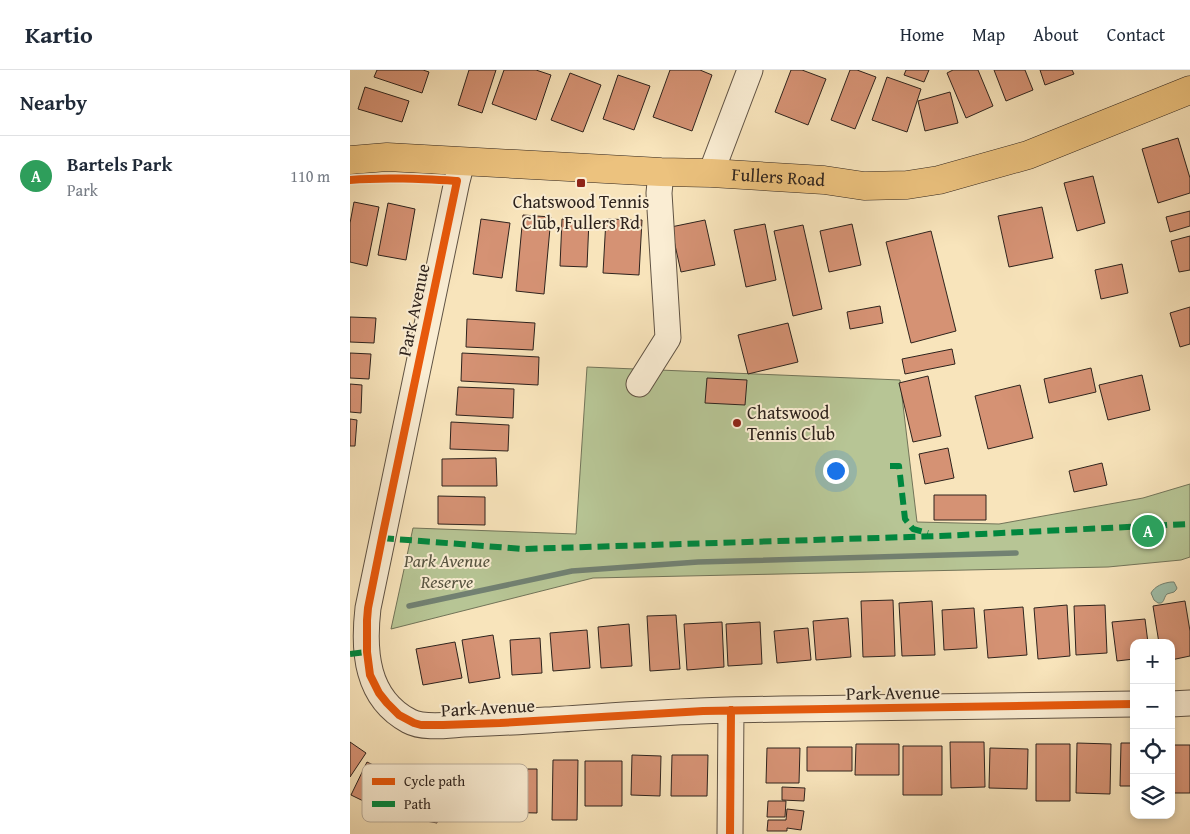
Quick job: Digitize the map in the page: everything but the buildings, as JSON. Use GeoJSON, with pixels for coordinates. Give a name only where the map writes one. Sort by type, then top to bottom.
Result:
{"type":"FeatureCollection","features":[{"type":"Feature","properties":{"kind":"main road","name":"Fullers Road"},"geometry":{"type":"LineString","coordinates":[[350,160],[386,157],[711,173],[824,180],[864,186],[907,185],[939,180],[1028,155],[1190,90]]}},
{"type":"Feature","properties":{"kind":"street"},"geometry":{"type":"LineString","coordinates":[[711,173],[750,70]]}},
{"type":"Feature","properties":{"kind":"street","name":"Park Avenue"},"geometry":{"type":"LineString","coordinates":[[462,162],[368,608],[367,652],[370,675],[386,703],[399,715],[409,721],[422,725],[500,723],[731,710],[1130,704]]}},
{"type":"Feature","properties":{"kind":"street"},"geometry":{"type":"LineString","coordinates":[[639,384],[668,338],[659,193],[661,172]]}},
{"type":"Feature","properties":{"kind":"street"},"geometry":{"type":"LineString","coordinates":[[1175,704],[1190,704]]}},
{"type":"Feature","properties":{"kind":"street"},"geometry":{"type":"LineString","coordinates":[[730,834],[731,710]]}},
{"type":"Feature","properties":{"kind":"green space","name":"Park Avenue Reserve"},"geometry":{"type":"Polygon","coordinates":[[[587,367],[900,380],[917,522],[999,524],[1143,498],[1190,484],[1190,557],[1181,560],[1108,567],[593,578],[391,629],[413,528],[576,534],[587,367]]]}},
{"type":"Feature","properties":{"kind":"shaded area"},"geometry":{"type":"Polygon","coordinates":[[[1174,582],[1176,590],[1167,594],[1162,603],[1154,600],[1151,593],[1155,588],[1174,582]]]}},
{"type":"Feature","properties":{"kind":"waterway"},"geometry":{"type":"LineString","coordinates":[[409,606],[572,571],[698,562],[1016,553]]}},
{"type":"Feature","properties":{"kind":"marked path"},"geometry":{"type":"LineString","coordinates":[[890,466],[899,466],[905,519],[913,529],[928,533]]}},
{"type":"Feature","properties":{"kind":"marked path"},"geometry":{"type":"LineString","coordinates":[[382,538],[523,549],[940,536],[1190,524]]}},
{"type":"Feature","properties":{"kind":"marked path"},"geometry":{"type":"LineString","coordinates":[[350,654],[367,652]]}},
{"type":"Feature","properties":{"kind":"cycle path"},"geometry":{"type":"LineString","coordinates":[[350,180],[390,178],[457,181],[368,608],[367,652],[370,675],[379,693],[399,715],[421,725],[443,725],[703,711],[1130,704]]}},
{"type":"Feature","properties":{"kind":"cycle path"},"geometry":{"type":"LineString","coordinates":[[730,834],[731,710]]}},
{"type":"Feature","properties":{"kind":"place","name":"Chatswood Tennis Club, Fullers Rd"},"geometry":{"type":"Point","coordinates":[581,183]}},
{"type":"Feature","properties":{"kind":"place","name":"Chatswood Tennis Club"},"geometry":{"type":"Point","coordinates":[737,423]}},
{"type":"Feature","properties":{"kind":"place","name":"Bartels Park"},"geometry":{"type":"Point","coordinates":[1148,531]}}]}
